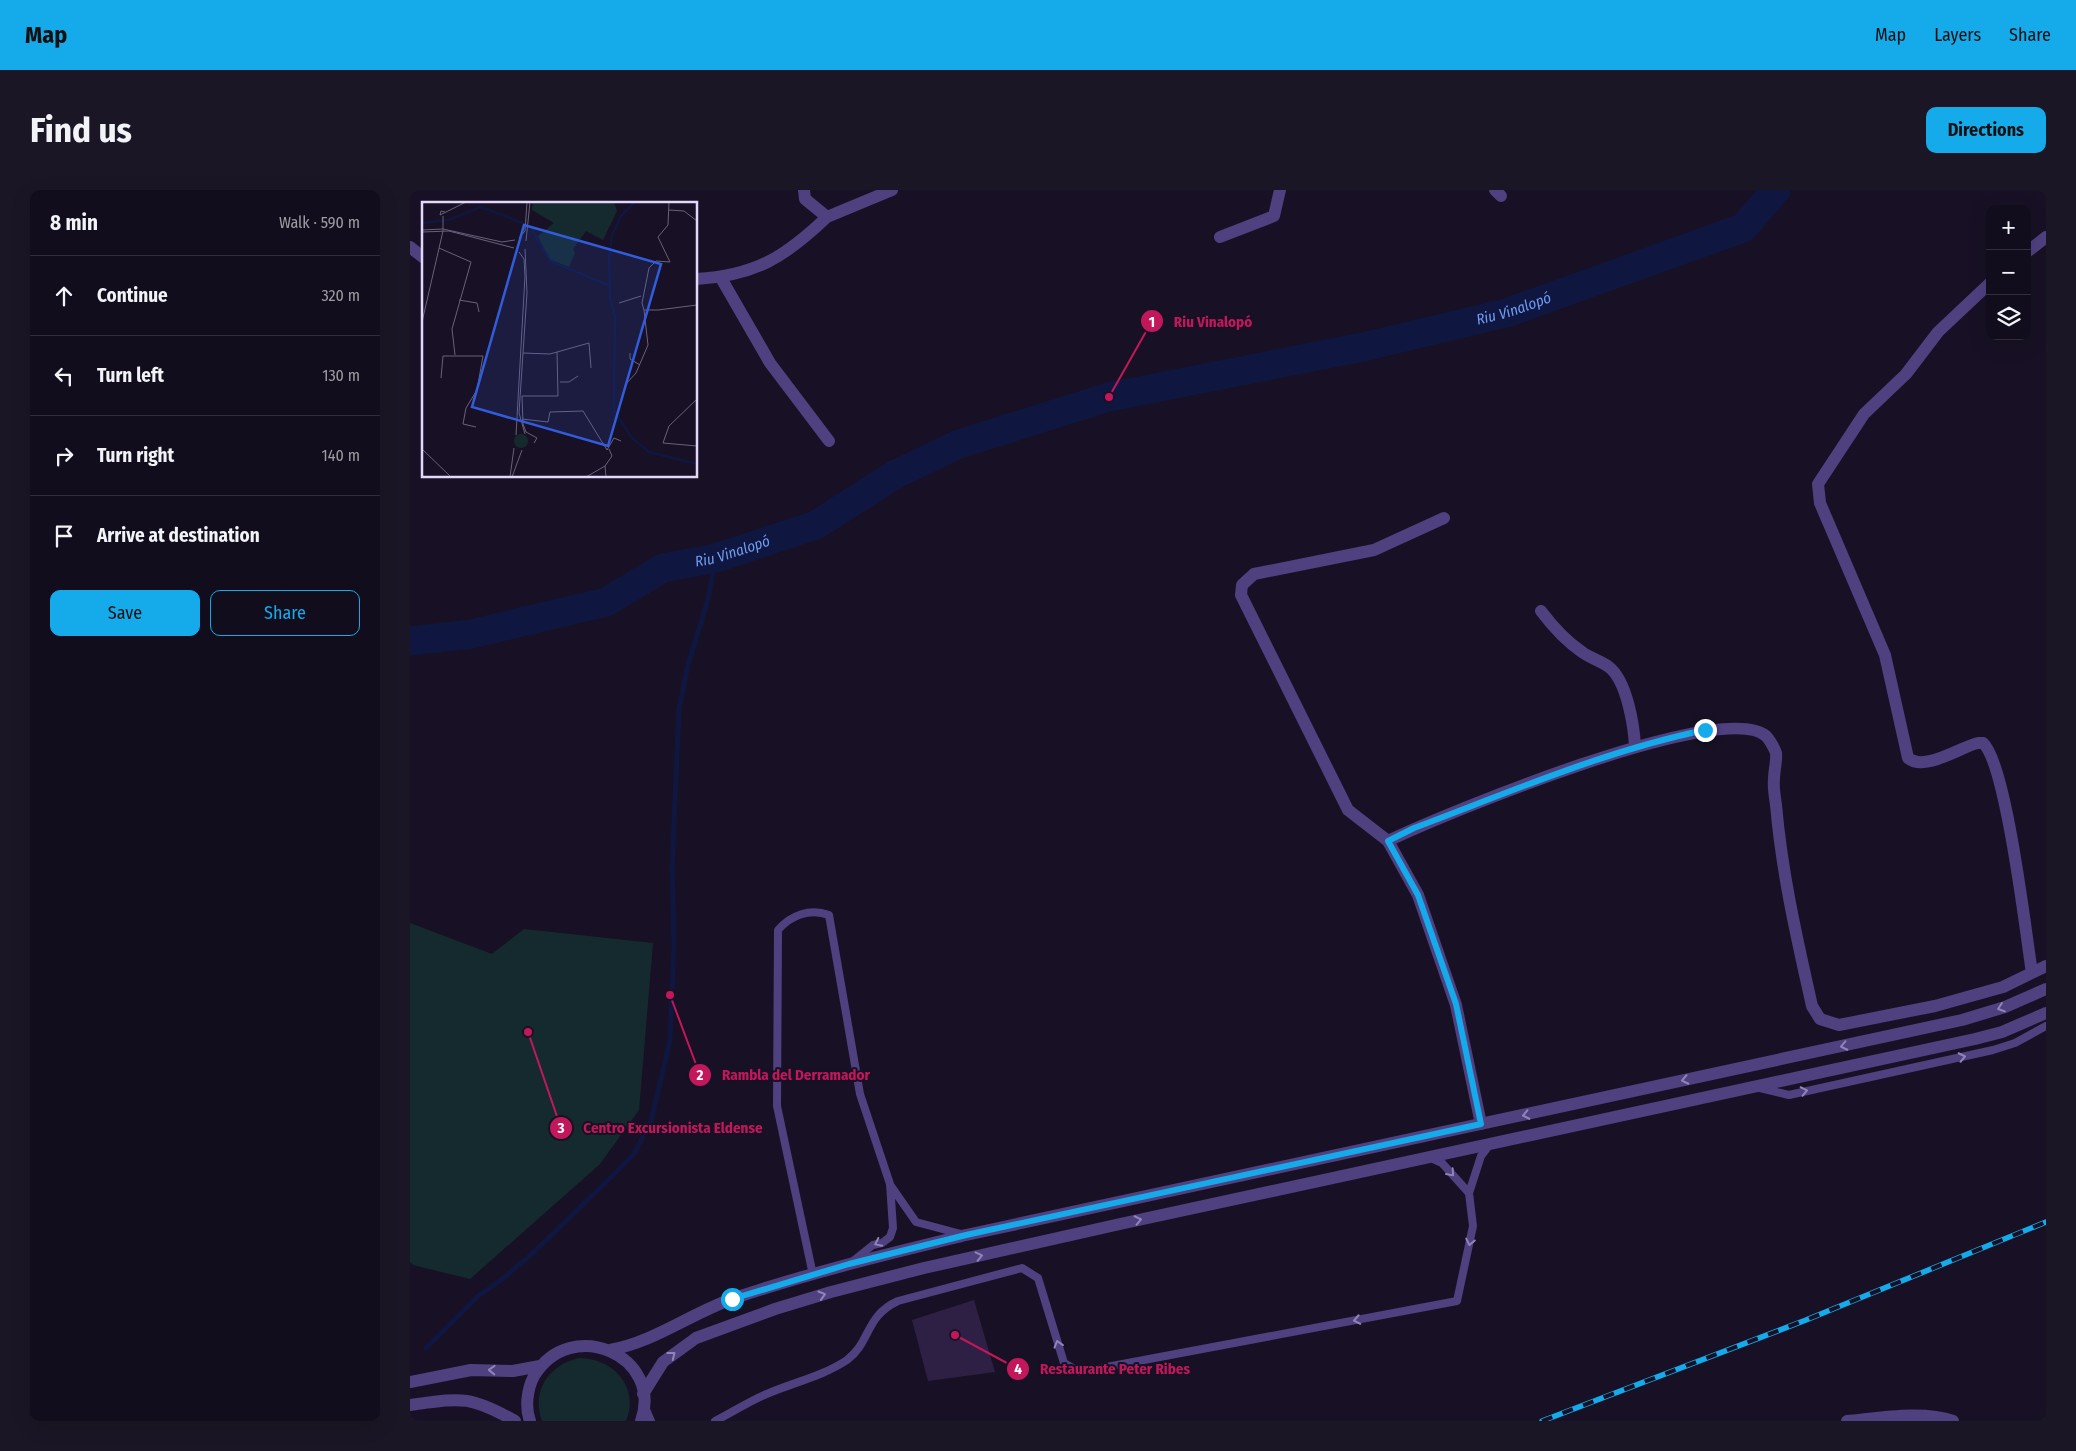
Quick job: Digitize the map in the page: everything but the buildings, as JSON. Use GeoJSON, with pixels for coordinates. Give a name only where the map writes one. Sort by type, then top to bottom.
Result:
{"type":"FeatureCollection","features":[{"type":"Feature","properties":{"kind":"street"},"geometry":{"type":"LineString","coordinates":[[804,190],[805,198],[827,217]]}},
{"type":"Feature","properties":{"kind":"street"},"geometry":{"type":"LineString","coordinates":[[698,279],[721,278],[750,272],[780,256],[827,217],[892,190]]}},
{"type":"Feature","properties":{"kind":"street"},"geometry":{"type":"LineString","coordinates":[[1220,237],[1274,216],[1280,190]]}},
{"type":"Feature","properties":{"kind":"street"},"geometry":{"type":"LineString","coordinates":[[2030,250],[2046,237]]}},
{"type":"Feature","properties":{"kind":"street"},"geometry":{"type":"LineString","coordinates":[[410,246],[422,256]]}},
{"type":"Feature","properties":{"kind":"street"},"geometry":{"type":"LineString","coordinates":[[721,278],[770,363],[829,441]]}},
{"type":"Feature","properties":{"kind":"street"},"geometry":{"type":"LineString","coordinates":[[1986,287],[1938,332],[1906,374],[1864,414],[1818,484],[1820,504],[1884,655],[1908,758],[1919,763],[1934,760],[1978,743],[1983,743],[1992,754],[2008,820],[2032,973]]}},
{"type":"Feature","properties":{"kind":"street"},"geometry":{"type":"LineString","coordinates":[[1444,518],[1374,550],[1254,574],[1242,585],[1241,595],[1348,810],[1388,841],[1418,895],[1456,1004],[1481,1124]]}},
{"type":"Feature","properties":{"kind":"street"},"geometry":{"type":"LineString","coordinates":[[1541,611],[1565,639],[1580,651],[1610,668],[1619,682],[1628,704],[1634,728],[1635,747]]}},
{"type":"Feature","properties":{"kind":"street"},"geometry":{"type":"LineString","coordinates":[[1388,841],[1414,828],[1542,779],[1635,747],[1705,730],[1748,728],[1767,736],[1776,753],[1773,780],[1782,870],[1812,1006],[1820,1019],[1839,1025],[1935,1006],[2003,987],[2046,966]]}},
{"type":"Feature","properties":{"kind":"street"},"geometry":{"type":"LineString","coordinates":[[610,1350],[648,1339],[692,1315],[732,1299],[849,1264],[966,1235],[1962,1020],[2005,1007],[2046,988]]}},
{"type":"Feature","properties":{"kind":"street"},"geometry":{"type":"LineString","coordinates":[[641,1421],[644,1399],[655,1372],[664,1362],[696,1338],[775,1309],[924,1268],[1975,1039],[2002,1032],[2046,1012]]}},
{"type":"Feature","properties":{"kind":"street"},"geometry":{"type":"LineString","coordinates":[[530,1421],[527,1399],[531,1381],[540,1366],[552,1355],[565,1348],[580,1345],[610,1350],[632,1368],[644,1399]]}},
{"type":"Feature","properties":{"kind":"street"},"geometry":{"type":"LineString","coordinates":[[410,1382],[471,1370],[513,1371],[540,1366]]}},
{"type":"Feature","properties":{"kind":"street"},"geometry":{"type":"LineString","coordinates":[[410,1405],[454,1399],[473,1401],[515,1421]]}},
{"type":"Feature","properties":{"kind":"street"},"geometry":{"type":"LineString","coordinates":[[1847,1421],[1895,1416],[1944,1418],[1953,1421]]}},
{"type":"Feature","properties":{"kind":"lane"},"geometry":{"type":"LineString","coordinates":[[813,1275],[777,1106],[778,930],[787,920],[816,910],[829,915],[860,1094],[890,1184],[893,1228],[890,1237],[873,1245],[849,1264]]}},
{"type":"Feature","properties":{"kind":"lane"},"geometry":{"type":"LineString","coordinates":[[1756,1087],[1789,1095],[1993,1050],[2015,1043],[2046,1026]]}},
{"type":"Feature","properties":{"kind":"lane"},"geometry":{"type":"LineString","coordinates":[[715,1421],[768,1393],[836,1367],[857,1350],[871,1324],[886,1306],[898,1301],[1022,1268],[1038,1278],[1064,1363],[1080,1372],[1457,1301],[1473,1226],[1469,1194],[1482,1156],[1490,1144]]}},
{"type":"Feature","properties":{"kind":"lane"},"geometry":{"type":"LineString","coordinates":[[1430,1157],[1442,1163],[1469,1194]]}},
{"type":"Feature","properties":{"kind":"lane"},"geometry":{"type":"LineString","coordinates":[[890,1184],[916,1222],[966,1235]]}},
{"type":"Feature","properties":{"kind":"lane"},"geometry":{"type":"LineString","coordinates":[[644,1399],[651,1421]]}},
{"type":"Feature","properties":{"kind":"green space"},"geometry":{"type":"Polygon","coordinates":[[[410,923],[492,954],[524,929],[653,943],[639,1110],[600,1164],[470,1279],[413,1265],[410,1262],[410,923]]]}},
{"type":"Feature","properties":{"kind":"green space"},"geometry":{"type":"Polygon","coordinates":[[[579,1358],[603,1363],[613,1369],[620,1377],[626,1386],[629,1397],[626,1421],[542,1421],[539,1399],[545,1381],[559,1367],[568,1361],[579,1358]]]}},
{"type":"Feature","properties":{"kind":"waterway","name":"Riu Vinalopó"},"geometry":{"type":"LineString","coordinates":[[410,641],[471,634],[606,602],[663,568],[716,558],[816,525],[896,474],[959,444],[1109,397],[1363,347],[1506,313],[1743,228],[1776,190]]}},
{"type":"Feature","properties":{"kind":"waterway"},"geometry":{"type":"LineString","coordinates":[[426,1348],[478,1296],[501,1280],[534,1252],[634,1154],[651,1121],[670,1041],[674,943],[672,869],[679,709],[688,665],[708,599],[716,558]]}},
{"type":"Feature","properties":{"kind":"railway"},"geometry":{"type":"LineString","coordinates":[[1542,1421],[1806,1320],[2046,1222]]}},
{"type":"Feature","properties":{"kind":"place","name":"Riu Vinalopó"},"geometry":{"type":"Point","coordinates":[1109,397]}},
{"type":"Feature","properties":{"kind":"place","name":"Rambla del Derramador"},"geometry":{"type":"Point","coordinates":[670,995]}},
{"type":"Feature","properties":{"kind":"place","name":"Centro Excursionista Eldense"},"geometry":{"type":"Point","coordinates":[528,1032]}},
{"type":"Feature","properties":{"kind":"place","name":"Restaurante Peter Ribes"},"geometry":{"type":"Point","coordinates":[955,1335]}},
{"type":"Feature","properties":{"kind":"route"},"geometry":{"type":"LineString","coordinates":[[732,1299],[849,1264],[966,1235],[1481,1124],[1474,1099],[1456,1004],[1418,895],[1388,841],[1414,828],[1603,757],[1661,739],[1705,730]]}}]}
